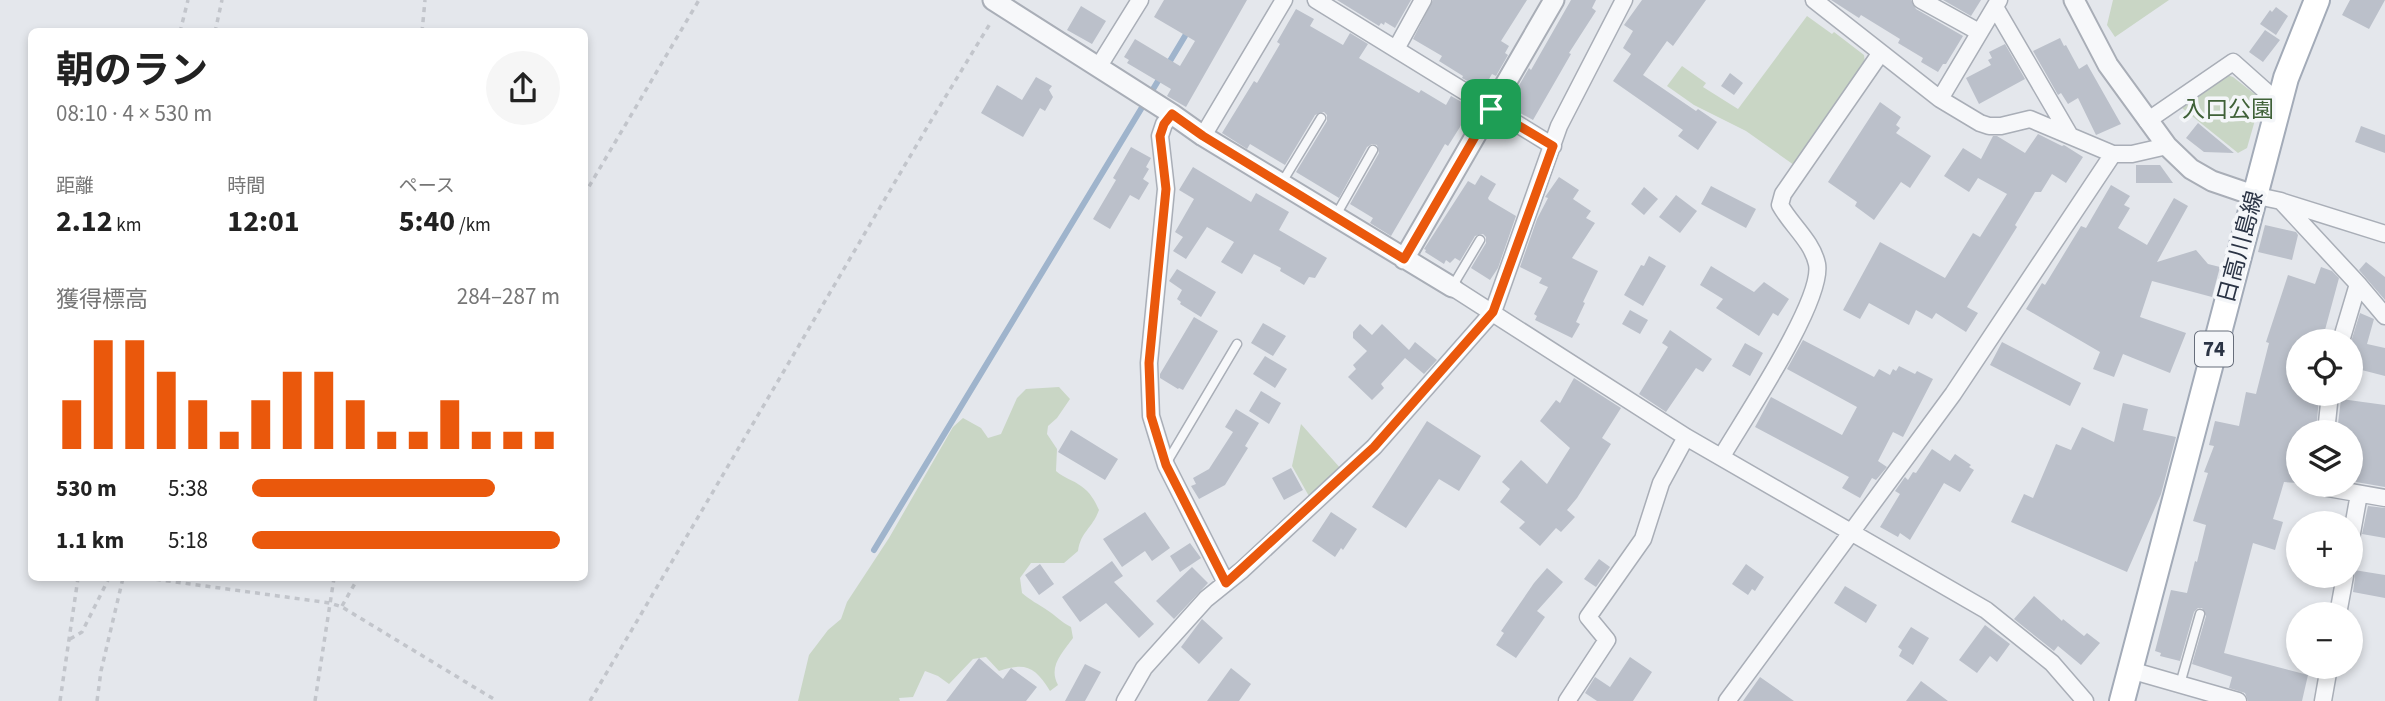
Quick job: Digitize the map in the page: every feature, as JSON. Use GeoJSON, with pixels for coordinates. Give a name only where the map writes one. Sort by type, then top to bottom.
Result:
{"type":"FeatureCollection","features":[{"type":"Feature","properties":{"kind":"main road","name":"日高川島線"},"geometry":{"type":"LineString","coordinates":[[2122,701],[2253,195],[2286,78],[2317,0]]}},
{"type":"Feature","properties":{"kind":"street"},"geometry":{"type":"LineString","coordinates":[[1099,66],[1140,0]]}},
{"type":"Feature","properties":{"kind":"street"},"geometry":{"type":"LineString","coordinates":[[1203,136],[1283,0]]}},
{"type":"Feature","properties":{"kind":"street"},"geometry":{"type":"LineString","coordinates":[[1315,0],[1553,146]]}},
{"type":"Feature","properties":{"kind":"street"},"geometry":{"type":"LineString","coordinates":[[1395,49],[1423,0]]}},
{"type":"Feature","properties":{"kind":"street"},"geometry":{"type":"LineString","coordinates":[[1404,259],[1554,0]]}},
{"type":"Feature","properties":{"kind":"street"},"geometry":{"type":"LineString","coordinates":[[1125,701],[1144,668],[1206,600],[1374,447],[1493,312],[1559,127],[1624,0]]}},
{"type":"Feature","properties":{"kind":"street"},"geometry":{"type":"LineString","coordinates":[[1814,0],[1940,99],[1989,127],[2030,119],[2113,154],[2132,154],[2166,146]]}},
{"type":"Feature","properties":{"kind":"street"},"geometry":{"type":"LineString","coordinates":[[1921,0],[1979,32]]}},
{"type":"Feature","properties":{"kind":"street"},"geometry":{"type":"LineString","coordinates":[[1940,99],[1997,3],[2069,134]]}},
{"type":"Feature","properties":{"kind":"street"},"geometry":{"type":"LineString","coordinates":[[1007,4],[1203,136],[1493,312],[1686,437],[1986,610],[2052,663],[2085,701]]}},
{"type":"Feature","properties":{"kind":"street"},"geometry":{"type":"LineString","coordinates":[[2082,5],[2108,65],[2166,146],[2191,169],[2212,181],[2253,195],[2281,201],[2385,234]]}},
{"type":"Feature","properties":{"kind":"street"},"geometry":{"type":"LineString","coordinates":[[1722,456],[1791,341],[1817,282],[1817,264],[1809,244],[1780,205],[1783,194],[1880,54]]}},
{"type":"Feature","properties":{"kind":"street"},"geometry":{"type":"LineString","coordinates":[[2147,121],[2233,62],[2279,103]]}},
{"type":"Feature","properties":{"kind":"street"},"geometry":{"type":"LineString","coordinates":[[1172,114],[1164,124],[1160,136],[1166,189],[1149,363],[1151,416],[1166,465],[1226,583]]}},
{"type":"Feature","properties":{"kind":"street"},"geometry":{"type":"LineString","coordinates":[[1727,701],[1953,394],[2113,154]]}},
{"type":"Feature","properties":{"kind":"street"},"geometry":{"type":"LineString","coordinates":[[2281,201],[2385,316]]}},
{"type":"Feature","properties":{"kind":"street"},"geometry":{"type":"LineString","coordinates":[[2345,329],[2358,284]]}},
{"type":"Feature","properties":{"kind":"street"},"geometry":{"type":"LineString","coordinates":[[1567,701],[1608,639],[1588,617],[1643,539],[1661,483],[1686,437]]}},
{"type":"Feature","properties":{"kind":"street"},"geometry":{"type":"LineString","coordinates":[[2363,495],[2385,498]]}},
{"type":"Feature","properties":{"kind":"street"},"geometry":{"type":"LineString","coordinates":[[2130,670],[2238,701]]}},
{"type":"Feature","properties":{"kind":"street"},"geometry":{"type":"LineString","coordinates":[[2323,701],[2327,679]]}},
{"type":"Feature","properties":{"kind":"lane"},"geometry":{"type":"LineString","coordinates":[[1281,184],[1321,118]]}},
{"type":"Feature","properties":{"kind":"lane"},"geometry":{"type":"LineString","coordinates":[[1335,217],[1373,150]]}},
{"type":"Feature","properties":{"kind":"lane"},"geometry":{"type":"LineString","coordinates":[[1452,287],[1480,240]]}},
{"type":"Feature","properties":{"kind":"lane"},"geometry":{"type":"LineString","coordinates":[[1166,465],[1237,344]]}},
{"type":"Feature","properties":{"kind":"lane"},"geometry":{"type":"LineString","coordinates":[[2180,684],[2200,614]]}},
{"type":"Feature","properties":{"kind":"path"},"geometry":{"type":"LineString","coordinates":[[181,28],[188,0]]}},
{"type":"Feature","properties":{"kind":"path"},"geometry":{"type":"LineString","coordinates":[[216,28],[222,0]]}},
{"type":"Feature","properties":{"kind":"path"},"geometry":{"type":"LineString","coordinates":[[422,28],[425,0]]}},
{"type":"Feature","properties":{"kind":"path"},"geometry":{"type":"LineString","coordinates":[[588,188],[699,0]]}},
{"type":"Feature","properties":{"kind":"path"},"geometry":{"type":"LineString","coordinates":[[590,701],[932,119],[1007,4]]}},
{"type":"Feature","properties":{"kind":"path"},"geometry":{"type":"LineString","coordinates":[[60,701],[78,581]]}},
{"type":"Feature","properties":{"kind":"path"},"geometry":{"type":"LineString","coordinates":[[70,639],[82,632],[107,581]]}},
{"type":"Feature","properties":{"kind":"path"},"geometry":{"type":"LineString","coordinates":[[97,701],[101,671],[122,581]]}},
{"type":"Feature","properties":{"kind":"path"},"geometry":{"type":"LineString","coordinates":[[168,581],[330,603],[342,607],[497,701]]}},
{"type":"Feature","properties":{"kind":"path"},"geometry":{"type":"LineString","coordinates":[[314,701],[334,581]]}},
{"type":"Feature","properties":{"kind":"path"},"geometry":{"type":"LineString","coordinates":[[342,607],[356,581]]}},
{"type":"Feature","properties":{"kind":"green space"},"geometry":{"type":"Polygon","coordinates":[[[2113,0],[2169,0],[2115,37],[2107,25],[2113,0]]]}},
{"type":"Feature","properties":{"kind":"green space"},"geometry":{"type":"Polygon","coordinates":[[[1807,16],[1864,55],[1865,63],[1794,165],[1746,131],[1694,105],[1667,86],[1682,66],[1706,83],[1703,87],[1738,109],[1807,16]]]}},
{"type":"Feature","properties":{"kind":"green space","name":"入口公園"},"geometry":{"type":"Polygon","coordinates":[[[2227,75],[2261,99],[2247,148],[2238,153],[2182,108],[2227,75]]]}},
{"type":"Feature","properties":{"kind":"green space"},"geometry":{"type":"Polygon","coordinates":[[[1059,387],[1070,399],[1048,426],[1047,434],[1057,449],[1056,471],[1084,488],[1099,510],[1078,551],[1064,563],[1031,563],[1020,578],[1022,593],[1071,627],[1073,638],[1055,666],[1058,685],[1050,691],[1040,676],[1029,669],[1016,667],[999,671],[986,657],[973,659],[949,684],[925,671],[913,697],[899,698],[900,701],[798,701],[809,655],[828,630],[841,619],[847,602],[889,538],[953,427],[963,418],[981,428],[988,438],[1001,434],[1017,398],[1026,389],[1059,387]]]}},
{"type":"Feature","properties":{"kind":"green space"},"geometry":{"type":"Polygon","coordinates":[[[1301,424],[1342,470],[1310,498],[1292,466],[1301,424]]]}},
{"type":"Feature","properties":{"kind":"building"},"geometry":{"type":"Polygon","coordinates":[[[1164,0],[1247,0],[1186,107],[1167,96],[1171,89],[1127,63],[1129,60],[1124,57],[1135,39],[1180,66],[1195,41],[1154,17],[1164,0]]]}},
{"type":"Feature","properties":{"kind":"building"},"geometry":{"type":"Polygon","coordinates":[[[1337,0],[1411,0],[1395,28],[1385,22],[1379,26],[1337,0]]]}},
{"type":"Feature","properties":{"kind":"building"},"geometry":{"type":"Polygon","coordinates":[[[1433,0],[1527,0],[1501,41],[1509,46],[1505,53],[1508,55],[1496,76],[1492,74],[1485,86],[1481,83],[1478,87],[1462,78],[1463,76],[1439,61],[1442,56],[1413,39],[1433,0]]]}},
{"type":"Feature","properties":{"kind":"building"},"geometry":{"type":"Polygon","coordinates":[[[1571,0],[1596,0],[1592,8],[1596,11],[1569,53],[1571,54],[1533,120],[1511,108],[1521,91],[1517,89],[1529,68],[1531,70],[1571,0]]]}},
{"type":"Feature","properties":{"kind":"building"},"geometry":{"type":"Polygon","coordinates":[[[1642,0],[1706,0],[1673,46],[1667,41],[1643,75],[1717,122],[1698,150],[1678,136],[1683,130],[1613,81],[1631,54],[1623,48],[1633,31],[1624,25],[1642,0]]]}},
{"type":"Feature","properties":{"kind":"building"},"geometry":{"type":"Polygon","coordinates":[[[1831,0],[1911,0],[1916,9],[1963,36],[1938,72],[1921,62],[1923,58],[1898,43],[1900,39],[1831,0]]]}},
{"type":"Feature","properties":{"kind":"building"},"geometry":{"type":"Polygon","coordinates":[[[1943,0],[1981,0],[1971,16],[1943,0]]]}},
{"type":"Feature","properties":{"kind":"building"},"geometry":{"type":"Polygon","coordinates":[[[2350,0],[2385,0],[2369,29],[2342,15],[2350,0]]]}},
{"type":"Feature","properties":{"kind":"building"},"geometry":{"type":"Polygon","coordinates":[[[1081,6],[1106,21],[1092,44],[1067,30],[1081,6]]]}},
{"type":"Feature","properties":{"kind":"building"},"geometry":{"type":"Polygon","coordinates":[[[2276,7],[2288,16],[2276,35],[2260,24],[2270,10],[2272,12],[2276,7]]]}},
{"type":"Feature","properties":{"kind":"building"},"geometry":{"type":"Polygon","coordinates":[[[1296,9],[1314,19],[1310,26],[1343,45],[1350,33],[1368,44],[1359,58],[1419,93],[1421,90],[1446,105],[1451,96],[1467,105],[1465,109],[1468,111],[1460,127],[1448,146],[1445,144],[1391,236],[1370,223],[1373,218],[1350,204],[1379,153],[1377,145],[1367,147],[1339,198],[1296,172],[1327,121],[1324,112],[1315,115],[1285,165],[1250,144],[1247,149],[1222,133],[1254,81],[1257,83],[1280,44],[1277,42],[1296,9]]]}},
{"type":"Feature","properties":{"kind":"building"},"geometry":{"type":"Polygon","coordinates":[[[2265,30],[2280,40],[2263,62],[2249,52],[2265,30]]]}},
{"type":"Feature","properties":{"kind":"building"},"geometry":{"type":"Polygon","coordinates":[[[2060,38],[2079,69],[2087,64],[2121,124],[2096,135],[2078,98],[2068,104],[2061,93],[2058,95],[2033,51],[2060,38]]]}},
{"type":"Feature","properties":{"kind":"building"},"geometry":{"type":"Polygon","coordinates":[[[2005,44],[2025,79],[1979,104],[1966,78],[1991,65],[1988,60],[1992,58],[1989,52],[2005,44]]]}},
{"type":"Feature","properties":{"kind":"building"},"geometry":{"type":"Polygon","coordinates":[[[1730,73],[1743,83],[1734,95],[1721,86],[1730,73]]]}},
{"type":"Feature","properties":{"kind":"building"},"geometry":{"type":"Polygon","coordinates":[[[1036,77],[1052,86],[1049,90],[1053,97],[1045,111],[1040,108],[1023,137],[981,113],[997,85],[1022,100],[1036,77]]]}},
{"type":"Feature","properties":{"kind":"building"},"geometry":{"type":"Polygon","coordinates":[[[1880,102],[1901,117],[1896,125],[1900,128],[1896,133],[1931,156],[1910,188],[1901,182],[1874,220],[1855,206],[1857,202],[1828,182],[1880,102]]]}},
{"type":"Feature","properties":{"kind":"building"},"geometry":{"type":"Polygon","coordinates":[[[2198,123],[2234,153],[2204,152],[2186,138],[2198,123]]]}},
{"type":"Feature","properties":{"kind":"building"},"geometry":{"type":"Polygon","coordinates":[[[2361,126],[2385,135],[2385,153],[2355,142],[2361,126]]]}},
{"type":"Feature","properties":{"kind":"building"},"geometry":{"type":"Polygon","coordinates":[[[2038,134],[2083,157],[2066,183],[2052,174],[2041,192],[2035,192],[2015,225],[2017,227],[1967,307],[1978,313],[1966,332],[1936,313],[1932,319],[1916,310],[1909,325],[1869,303],[1860,319],[1843,310],[1880,242],[1945,278],[1973,233],[1980,237],[2007,194],[1978,178],[1969,192],[1944,176],[1963,148],[1981,159],[1993,136],[1997,136],[2025,153],[2038,134]]]}},
{"type":"Feature","properties":{"kind":"building"},"geometry":{"type":"Polygon","coordinates":[[[1131,147],[1151,158],[1143,179],[1149,183],[1139,200],[1130,195],[1110,229],[1093,219],[1116,180],[1113,178],[1131,147]]]}},
{"type":"Feature","properties":{"kind":"building"},"geometry":{"type":"Polygon","coordinates":[[[2136,165],[2160,165],[2173,183],[2136,183],[2136,165]]]}},
{"type":"Feature","properties":{"kind":"building"},"geometry":{"type":"Polygon","coordinates":[[[1193,167],[1251,202],[1256,193],[1289,212],[1279,230],[1327,258],[1315,278],[1309,277],[1304,285],[1280,271],[1281,268],[1254,254],[1242,274],[1221,262],[1234,242],[1207,227],[1186,259],[1173,251],[1183,237],[1175,232],[1194,199],[1179,190],[1193,167]]]}},
{"type":"Feature","properties":{"kind":"building"},"geometry":{"type":"Polygon","coordinates":[[[1481,175],[1496,184],[1489,200],[1516,216],[1498,268],[1490,280],[1471,268],[1486,243],[1483,234],[1475,236],[1460,261],[1455,258],[1450,263],[1446,260],[1444,264],[1424,249],[1468,181],[1475,185],[1481,175]]]}},
{"type":"Feature","properties":{"kind":"building"},"geometry":{"type":"Polygon","coordinates":[[[1559,177],[1579,190],[1573,199],[1591,211],[1586,218],[1595,223],[1572,258],[1598,271],[1583,302],[1585,303],[1576,322],[1580,324],[1572,338],[1535,320],[1537,316],[1534,314],[1548,287],[1539,283],[1542,278],[1520,267],[1537,219],[1548,198],[1545,197],[1559,177]]]}},
{"type":"Feature","properties":{"kind":"building"},"geometry":{"type":"Polygon","coordinates":[[[2111,185],[2130,196],[2124,205],[2130,208],[2118,228],[2147,245],[2174,198],[2188,206],[2157,262],[2196,250],[2208,264],[2220,267],[2212,297],[2152,281],[2140,317],[2186,333],[2170,373],[2123,354],[2114,377],[2093,369],[2100,352],[2026,309],[2042,283],[2045,285],[2081,226],[2086,228],[2111,185]]]}},
{"type":"Feature","properties":{"kind":"building"},"geometry":{"type":"Polygon","coordinates":[[[1711,186],[1756,209],[1746,228],[1701,204],[1711,186]]]}},
{"type":"Feature","properties":{"kind":"building"},"geometry":{"type":"Polygon","coordinates":[[[1644,187],[1658,199],[1644,215],[1631,204],[1644,187]]]}},
{"type":"Feature","properties":{"kind":"building"},"geometry":{"type":"Polygon","coordinates":[[[1676,195],[1697,211],[1680,233],[1659,217],[1676,195]]]}},
{"type":"Feature","properties":{"kind":"building"},"geometry":{"type":"Polygon","coordinates":[[[2265,225],[2296,232],[2298,235],[2292,260],[2258,252],[2265,225]]]}},
{"type":"Feature","properties":{"kind":"building"},"geometry":{"type":"Polygon","coordinates":[[[1649,256],[1666,266],[1643,306],[1624,295],[1649,256]]]}},
{"type":"Feature","properties":{"kind":"building"},"geometry":{"type":"Polygon","coordinates":[[[2366,262],[2385,277],[2385,300],[2359,270],[2366,262]]]}},
{"type":"Feature","properties":{"kind":"building"},"geometry":{"type":"Polygon","coordinates":[[[1711,266],[1754,292],[1764,282],[1789,299],[1778,316],[1773,313],[1759,336],[1716,308],[1723,299],[1700,285],[1711,266]]]}},
{"type":"Feature","properties":{"kind":"building"},"geometry":{"type":"Polygon","coordinates":[[[2321,267],[2332,271],[2339,278],[2325,329],[2286,329],[2286,406],[2318,406],[2317,420],[2286,420],[2286,482],[2273,519],[2283,522],[2275,550],[2253,543],[2224,653],[2286,669],[2286,679],[2307,679],[2302,701],[2248,701],[2245,693],[2229,688],[2232,677],[2192,664],[2206,616],[2202,608],[2194,612],[2180,661],[2160,656],[2161,653],[2155,651],[2171,590],[2187,593],[2195,561],[2197,562],[2206,525],[2193,521],[2208,473],[2204,472],[2214,446],[2209,445],[2215,421],[2239,426],[2246,392],[2256,394],[2269,343],[2266,342],[2288,275],[2315,284],[2321,267]]]}},
{"type":"Feature","properties":{"kind":"building"},"geometry":{"type":"Polygon","coordinates":[[[1177,269],[1216,292],[1201,317],[1180,304],[1177,299],[1182,290],[1169,281],[1177,269]]]}},
{"type":"Feature","properties":{"kind":"building"},"geometry":{"type":"Polygon","coordinates":[[[1630,310],[1648,320],[1640,334],[1622,324],[1630,310]]]}},
{"type":"Feature","properties":{"kind":"building"},"geometry":{"type":"Polygon","coordinates":[[[2360,313],[2374,319],[2367,344],[2385,348],[2385,376],[2363,370],[2363,329],[2355,329],[2360,313]]]}},
{"type":"Feature","properties":{"kind":"building"},"geometry":{"type":"Polygon","coordinates":[[[1194,317],[1218,331],[1183,390],[1160,378],[1160,374],[1194,317]]]}},
{"type":"Feature","properties":{"kind":"building"},"geometry":{"type":"Polygon","coordinates":[[[1263,323],[1286,336],[1273,356],[1251,343],[1263,323]]]}},
{"type":"Feature","properties":{"kind":"building"},"geometry":{"type":"Polygon","coordinates":[[[1360,324],[1372,335],[1382,324],[1409,350],[1415,342],[1437,360],[1424,374],[1405,358],[1381,384],[1384,388],[1372,400],[1348,377],[1356,369],[1353,365],[1367,351],[1353,338],[1353,332],[1360,324]]]}},
{"type":"Feature","properties":{"kind":"building"},"geometry":{"type":"Polygon","coordinates":[[[1670,330],[1712,359],[1703,372],[1696,368],[1666,412],[1639,394],[1668,347],[1662,343],[1670,330]]]}},
{"type":"Feature","properties":{"kind":"building"},"geometry":{"type":"Polygon","coordinates":[[[1803,340],[1874,377],[1879,369],[1890,375],[1893,369],[1896,371],[1899,366],[1933,379],[1903,437],[1893,432],[1878,461],[1887,467],[1876,480],[1872,478],[1860,498],[1842,488],[1849,477],[1755,427],[1771,397],[1842,435],[1857,407],[1787,369],[1803,340]]]}},
{"type":"Feature","properties":{"kind":"building"},"geometry":{"type":"Polygon","coordinates":[[[2002,342],[2081,383],[2070,406],[1990,365],[2002,342]]]}},
{"type":"Feature","properties":{"kind":"building"},"geometry":{"type":"Polygon","coordinates":[[[1745,343],[1763,353],[1750,376],[1732,366],[1745,343]]]}},
{"type":"Feature","properties":{"kind":"building"},"geometry":{"type":"Polygon","coordinates":[[[1265,356],[1287,369],[1275,388],[1253,374],[1265,356]]]}},
{"type":"Feature","properties":{"kind":"building"},"geometry":{"type":"Polygon","coordinates":[[[1574,378],[1621,408],[1602,438],[1611,444],[1567,510],[1575,517],[1561,532],[1556,528],[1540,546],[1519,528],[1525,522],[1500,502],[1510,489],[1502,482],[1521,460],[1547,484],[1570,448],[1540,421],[1556,400],[1560,403],[1574,378]]]}},
{"type":"Feature","properties":{"kind":"building"},"geometry":{"type":"Polygon","coordinates":[[[1261,391],[1281,403],[1269,424],[1249,411],[1261,391]]]}},
{"type":"Feature","properties":{"kind":"building"},"geometry":{"type":"Polygon","coordinates":[[[2363,402],[2385,405],[2385,487],[2363,483],[2363,420],[2338,420],[2340,406],[2363,406],[2363,402]]]}},
{"type":"Feature","properties":{"kind":"building"},"geometry":{"type":"Polygon","coordinates":[[[2123,403],[2148,409],[2143,430],[2176,437],[2161,494],[2127,572],[2011,522],[2024,494],[2033,498],[2056,444],[2071,450],[2082,427],[2114,442],[2123,403]]]}},
{"type":"Feature","properties":{"kind":"building"},"geometry":{"type":"Polygon","coordinates":[[[1236,409],[1259,423],[1245,446],[1248,448],[1225,485],[1199,499],[1191,486],[1196,484],[1193,478],[1209,469],[1233,432],[1225,427],[1236,409]]]}},
{"type":"Feature","properties":{"kind":"building"},"geometry":{"type":"Polygon","coordinates":[[[1427,421],[1481,456],[1459,491],[1439,479],[1406,528],[1372,507],[1427,421]]]}},
{"type":"Feature","properties":{"kind":"building"},"geometry":{"type":"Polygon","coordinates":[[[1071,430],[1118,459],[1105,480],[1058,452],[1071,430]]]}},
{"type":"Feature","properties":{"kind":"building"},"geometry":{"type":"Polygon","coordinates":[[[1932,449],[1950,461],[1955,454],[1974,470],[1960,492],[1944,483],[1910,540],[1900,533],[1898,537],[1880,527],[1900,494],[1895,491],[1905,477],[1908,480],[1913,472],[1916,473],[1932,449]]]}},
{"type":"Feature","properties":{"kind":"building"},"geometry":{"type":"Polygon","coordinates":[[[1291,468],[1303,490],[1284,500],[1272,478],[1291,468]]]}},
{"type":"Feature","properties":{"kind":"building"},"geometry":{"type":"Polygon","coordinates":[[[2368,506],[2385,508],[2385,538],[2363,534],[2368,506]]]}},
{"type":"Feature","properties":{"kind":"building"},"geometry":{"type":"Polygon","coordinates":[[[1145,512],[1170,548],[1152,561],[1145,551],[1122,567],[1103,539],[1145,512]]]}},
{"type":"Feature","properties":{"kind":"building"},"geometry":{"type":"Polygon","coordinates":[[[1331,512],[1357,529],[1335,557],[1312,541],[1331,512]]]}},
{"type":"Feature","properties":{"kind":"building"},"geometry":{"type":"Polygon","coordinates":[[[1190,543],[1201,558],[1180,572],[1170,556],[1190,543]]]}},
{"type":"Feature","properties":{"kind":"building"},"geometry":{"type":"Polygon","coordinates":[[[1599,559],[1610,567],[1596,587],[1584,579],[1599,559]]]}},
{"type":"Feature","properties":{"kind":"building"},"geometry":{"type":"Polygon","coordinates":[[[1112,561],[1123,576],[1114,582],[1154,624],[1139,638],[1106,603],[1080,622],[1062,597],[1112,561]]]}},
{"type":"Feature","properties":{"kind":"building"},"geometry":{"type":"Polygon","coordinates":[[[1040,564],[1054,584],[1039,595],[1025,575],[1040,564]]]}},
{"type":"Feature","properties":{"kind":"building"},"geometry":{"type":"Polygon","coordinates":[[[1746,564],[1764,577],[1755,591],[1752,589],[1748,595],[1732,584],[1746,564]]]}},
{"type":"Feature","properties":{"kind":"building"},"geometry":{"type":"Polygon","coordinates":[[[1192,567],[1208,583],[1174,619],[1156,601],[1192,567]]]}},
{"type":"Feature","properties":{"kind":"building"},"geometry":{"type":"Polygon","coordinates":[[[1547,568],[1563,582],[1537,611],[1545,617],[1516,658],[1496,645],[1504,633],[1501,631],[1547,568]]]}},
{"type":"Feature","properties":{"kind":"building"},"geometry":{"type":"Polygon","coordinates":[[[2363,571],[2385,575],[2385,598],[2353,592],[2354,588],[2363,588],[2363,571]]]}},
{"type":"Feature","properties":{"kind":"building"},"geometry":{"type":"Polygon","coordinates":[[[1845,586],[1877,605],[1866,623],[1834,603],[1845,586]]]}},
{"type":"Feature","properties":{"kind":"building"},"geometry":{"type":"Polygon","coordinates":[[[2034,596],[2062,621],[2063,619],[2084,636],[2087,633],[2100,643],[2081,665],[2058,646],[2054,651],[2014,619],[2034,596]]]}},
{"type":"Feature","properties":{"kind":"building"},"geometry":{"type":"Polygon","coordinates":[[[1202,619],[1223,638],[1199,664],[1181,647],[1202,619]]]}},
{"type":"Feature","properties":{"kind":"building"},"geometry":{"type":"Polygon","coordinates":[[[1985,625],[2010,644],[1997,662],[1990,656],[1977,673],[1959,660],[1985,625]]]}},
{"type":"Feature","properties":{"kind":"building"},"geometry":{"type":"Polygon","coordinates":[[[1911,627],[1929,638],[1913,665],[1899,656],[1902,650],[1898,647],[1911,627]]]}},
{"type":"Feature","properties":{"kind":"building"},"geometry":{"type":"Polygon","coordinates":[[[1630,657],[1652,672],[1633,701],[1597,701],[1585,693],[1595,677],[1610,687],[1630,657]]]}},
{"type":"Feature","properties":{"kind":"building"},"geometry":{"type":"Polygon","coordinates":[[[979,658],[1003,679],[1011,668],[1037,687],[1026,701],[946,701],[979,658]]]}},
{"type":"Feature","properties":{"kind":"building"},"geometry":{"type":"Polygon","coordinates":[[[1085,664],[1101,672],[1085,701],[1065,701],[1085,664]]]}},
{"type":"Feature","properties":{"kind":"building"},"geometry":{"type":"Polygon","coordinates":[[[1231,668],[1251,684],[1239,701],[1207,701],[1231,668]]]}},
{"type":"Feature","properties":{"kind":"building"},"geometry":{"type":"Polygon","coordinates":[[[1760,677],[1794,701],[1743,701],[1760,677]]]}},
{"type":"Feature","properties":{"kind":"building"},"geometry":{"type":"Polygon","coordinates":[[[1921,681],[1948,701],[1906,701],[1921,681]]]}},
{"type":"Feature","properties":{"kind":"waterway"},"geometry":{"type":"LineString","coordinates":[[1167,66],[1188,31]]}},
{"type":"Feature","properties":{"kind":"waterway"},"geometry":{"type":"LineString","coordinates":[[874,550],[1161,76]]}},
{"type":"Feature","properties":{"kind":"route"},"geometry":{"type":"LineString","coordinates":[[1491,109],[1553,146],[1493,312],[1374,447],[1226,583],[1166,465],[1151,416],[1149,363],[1165,215],[1166,189],[1160,136],[1164,124],[1172,114],[1203,136],[1404,259],[1491,109]]}}]}
